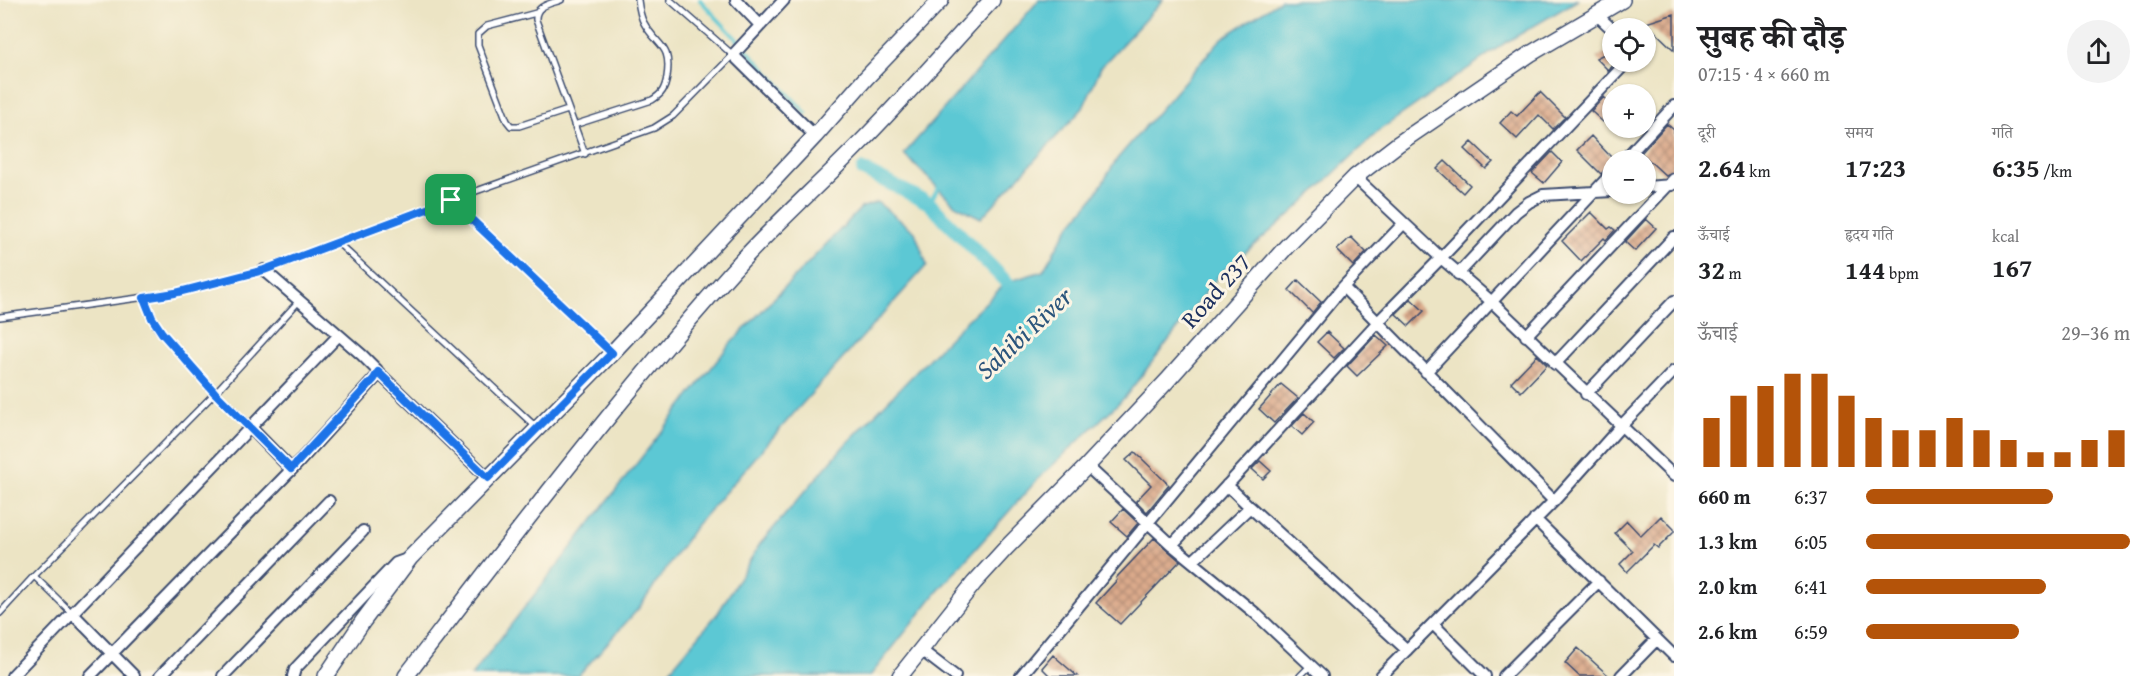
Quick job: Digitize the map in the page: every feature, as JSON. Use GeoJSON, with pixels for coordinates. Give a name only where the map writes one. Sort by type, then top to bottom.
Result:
{"type":"FeatureCollection","features":[{"type":"Feature","properties":{"kind":"street"},"geometry":{"type":"LineString","coordinates":[[736,0],[757,29]]}},
{"type":"Feature","properties":{"kind":"street"},"geometry":{"type":"LineString","coordinates":[[784,0],[737,51],[815,136]]}},
{"type":"Feature","properties":{"kind":"street"},"geometry":{"type":"LineString","coordinates":[[326,676],[410,558],[612,353],[941,0]]}},
{"type":"Feature","properties":{"kind":"street"},"geometry":{"type":"LineString","coordinates":[[406,676],[547,494],[656,359],[728,275],[858,146],[992,0]]}},
{"type":"Feature","properties":{"kind":"street","name":"Road 237"},"geometry":{"type":"LineString","coordinates":[[900,676],[982,574],[1167,381],[1265,270],[1355,177],[1530,54],[1622,0]]}},
{"type":"Feature","properties":{"kind":"street"},"geometry":{"type":"LineString","coordinates":[[1597,15],[1602,20]]}},
{"type":"Feature","properties":{"kind":"street"},"geometry":{"type":"LineString","coordinates":[[1172,545],[1378,322],[1618,72]]}},
{"type":"Feature","properties":{"kind":"street"},"geometry":{"type":"LineString","coordinates":[[1633,150],[1674,106]]}},
{"type":"Feature","properties":{"kind":"street"},"geometry":{"type":"LineString","coordinates":[[1355,177],[1441,258],[1492,302],[1674,476]]}},
{"type":"Feature","properties":{"kind":"street"},"geometry":{"type":"LineString","coordinates":[[1426,372],[1602,184]]}},
{"type":"Feature","properties":{"kind":"street"},"geometry":{"type":"LineString","coordinates":[[1656,186],[1673,185]]}},
{"type":"Feature","properties":{"kind":"street"},"geometry":{"type":"LineString","coordinates":[[1526,336],[1673,185]]}},
{"type":"Feature","properties":{"kind":"street"},"geometry":{"type":"LineString","coordinates":[[1458,273],[1516,212],[1529,202],[1543,195],[1602,191]]}},
{"type":"Feature","properties":{"kind":"street"},"geometry":{"type":"LineString","coordinates":[[1021,676],[1343,287],[1404,223]]}},
{"type":"Feature","properties":{"kind":"street"},"geometry":{"type":"LineString","coordinates":[[1555,364],[1674,237]]}},
{"type":"Feature","properties":{"kind":"street"},"geometry":{"type":"LineString","coordinates":[[264,270],[374,367],[488,478]]}},
{"type":"Feature","properties":{"kind":"street"},"geometry":{"type":"LineString","coordinates":[[1343,287],[1554,501]]}},
{"type":"Feature","properties":{"kind":"street"},"geometry":{"type":"LineString","coordinates":[[1586,394],[1674,301]]}},
{"type":"Feature","properties":{"kind":"street"},"geometry":{"type":"LineString","coordinates":[[12,676],[339,335]]}},
{"type":"Feature","properties":{"kind":"street"},"geometry":{"type":"LineString","coordinates":[[1381,676],[1554,501],[1674,371]]}},
{"type":"Feature","properties":{"kind":"street"},"geometry":{"type":"LineString","coordinates":[[90,676],[291,469],[378,372]]}},
{"type":"Feature","properties":{"kind":"street"},"geometry":{"type":"LineString","coordinates":[[251,428],[291,469]]}},
{"type":"Feature","properties":{"kind":"street"},"geometry":{"type":"LineString","coordinates":[[1087,466],[1148,524],[1255,613],[1322,676]]}},
{"type":"Feature","properties":{"kind":"street"},"geometry":{"type":"LineString","coordinates":[[1227,485],[1407,650]]}},
{"type":"Feature","properties":{"kind":"street"},"geometry":{"type":"LineString","coordinates":[[160,676],[329,501]]}},
{"type":"Feature","properties":{"kind":"street"},"geometry":{"type":"LineString","coordinates":[[1193,561],[1250,507]]}},
{"type":"Feature","properties":{"kind":"street"},"geometry":{"type":"LineString","coordinates":[[1535,519],[1674,656]]}},
{"type":"Feature","properties":{"kind":"street"},"geometry":{"type":"LineString","coordinates":[[223,676],[363,531]]}},
{"type":"Feature","properties":{"kind":"street"},"geometry":{"type":"LineString","coordinates":[[292,676],[295,669],[396,563],[410,558]]}},
{"type":"Feature","properties":{"kind":"street"},"geometry":{"type":"LineString","coordinates":[[1504,676],[1599,581]]}},
{"type":"Feature","properties":{"kind":"street"},"geometry":{"type":"LineString","coordinates":[[73,614],[134,676]]}},
{"type":"Feature","properties":{"kind":"street"},"geometry":{"type":"LineString","coordinates":[[1433,624],[1485,676]]}},
{"type":"Feature","properties":{"kind":"street"},"geometry":{"type":"LineString","coordinates":[[1621,676],[1657,639]]}},
{"type":"Feature","properties":{"kind":"street"},"geometry":{"type":"LineString","coordinates":[[921,650],[955,676]]}},
{"type":"Feature","properties":{"kind":"lane"},"geometry":{"type":"LineString","coordinates":[[561,0],[540,8],[536,13],[487,26],[478,34],[478,45],[507,121],[511,126],[519,126],[568,110]]}},
{"type":"Feature","properties":{"kind":"lane"},"geometry":{"type":"LineString","coordinates":[[574,125],[652,100],[664,89],[668,58],[663,47],[645,26],[638,0]]}},
{"type":"Feature","properties":{"kind":"lane"},"geometry":{"type":"LineString","coordinates":[[0,317],[144,298],[264,270],[654,128],[669,119],[737,51],[670,0]]}},
{"type":"Feature","properties":{"kind":"lane"},"geometry":{"type":"LineString","coordinates":[[536,13],[536,20],[585,154]]}},
{"type":"Feature","properties":{"kind":"lane"},"geometry":{"type":"LineString","coordinates":[[451,200],[612,353]]}},
{"type":"Feature","properties":{"kind":"lane"},"geometry":{"type":"LineString","coordinates":[[337,242],[538,428]]}},
{"type":"Feature","properties":{"kind":"lane"},"geometry":{"type":"LineString","coordinates":[[144,298],[157,328],[215,393],[251,428]]}},
{"type":"Feature","properties":{"kind":"lane"},"geometry":{"type":"LineString","coordinates":[[0,613],[215,393],[299,301]]}},
{"type":"Feature","properties":{"kind":"lane"},"geometry":{"type":"LineString","coordinates":[[34,576],[73,614]]}},
{"type":"Feature","properties":{"kind":"lane"},"geometry":{"type":"LineString","coordinates":[[1300,676],[1311,665]]}},
{"type":"Feature","properties":{"kind":"water"},"geometry":{"type":"Polygon","coordinates":[[[1039,0],[1163,0],[1101,67],[1083,108],[981,218],[955,205],[904,154],[1039,0]]]}},
{"type":"Feature","properties":{"kind":"water","name":"Sahibi River"},"geometry":{"type":"Polygon","coordinates":[[[1281,0],[1578,0],[1505,43],[1381,129],[1293,212],[1220,274],[1125,397],[1037,480],[938,591],[870,676],[665,676],[718,613],[760,544],[844,446],[1007,282],[1043,271],[1068,228],[1094,197],[1117,159],[1221,39],[1281,0]]]}},
{"type":"Feature","properties":{"kind":"water"},"geometry":{"type":"Polygon","coordinates":[[[877,202],[915,232],[927,265],[695,527],[639,608],[578,676],[471,676],[730,344],[861,208],[877,202]]]}},
{"type":"Feature","properties":{"kind":"building"},"geometry":{"type":"Polygon","coordinates":[[[1674,14],[1674,50],[1656,33],[1656,20],[1674,14]]]}},
{"type":"Feature","properties":{"kind":"building"},"geometry":{"type":"Polygon","coordinates":[[[1602,55],[1602,64],[1596,58],[1602,55]]]}},
{"type":"Feature","properties":{"kind":"building"},"geometry":{"type":"Polygon","coordinates":[[[1540,92],[1565,117],[1553,129],[1539,115],[1517,139],[1500,123],[1511,111],[1517,116],[1540,92]]]}},
{"type":"Feature","properties":{"kind":"building"},"geometry":{"type":"Polygon","coordinates":[[[1602,99],[1602,121],[1591,111],[1602,99]]]}},
{"type":"Feature","properties":{"kind":"building"},"geometry":{"type":"Polygon","coordinates":[[[1667,124],[1674,130],[1674,172],[1666,176],[1656,167],[1656,150],[1644,150],[1667,124]]]}},
{"type":"Feature","properties":{"kind":"building"},"geometry":{"type":"Polygon","coordinates":[[[1591,136],[1604,150],[1602,150],[1602,173],[1601,174],[1577,150],[1591,136]]]}},
{"type":"Feature","properties":{"kind":"building"},"geometry":{"type":"Polygon","coordinates":[[[1472,142],[1493,162],[1486,169],[1465,149],[1472,142]]]}},
{"type":"Feature","properties":{"kind":"building"},"geometry":{"type":"Polygon","coordinates":[[[1552,152],[1562,162],[1544,183],[1532,173],[1552,152]]]}},
{"type":"Feature","properties":{"kind":"building"},"geometry":{"type":"Polygon","coordinates":[[[1445,161],[1470,185],[1463,193],[1437,169],[1445,161]]]}},
{"type":"Feature","properties":{"kind":"building"},"geometry":{"type":"Polygon","coordinates":[[[1591,212],[1608,229],[1611,227],[1615,230],[1581,261],[1562,241],[1591,212]]]}},
{"type":"Feature","properties":{"kind":"building"},"geometry":{"type":"Polygon","coordinates":[[[1646,219],[1656,228],[1635,251],[1625,242],[1646,219]]]}},
{"type":"Feature","properties":{"kind":"building"},"geometry":{"type":"Polygon","coordinates":[[[1351,237],[1366,252],[1353,266],[1337,250],[1351,237]]]}},
{"type":"Feature","properties":{"kind":"building"},"geometry":{"type":"Polygon","coordinates":[[[1298,280],[1321,302],[1312,313],[1289,290],[1298,280]]]}},
{"type":"Feature","properties":{"kind":"building"},"geometry":{"type":"Polygon","coordinates":[[[1411,299],[1424,311],[1409,326],[1396,314],[1411,299]]]}},
{"type":"Feature","properties":{"kind":"building"},"geometry":{"type":"Polygon","coordinates":[[[1327,332],[1344,348],[1334,358],[1317,342],[1327,332]]]}},
{"type":"Feature","properties":{"kind":"building"},"geometry":{"type":"Polygon","coordinates":[[[1376,335],[1388,346],[1357,376],[1347,366],[1376,335]]]}},
{"type":"Feature","properties":{"kind":"building"},"geometry":{"type":"Polygon","coordinates":[[[1537,355],[1547,365],[1521,392],[1511,382],[1537,355]]]}},
{"type":"Feature","properties":{"kind":"building"},"geometry":{"type":"Polygon","coordinates":[[[1281,384],[1298,398],[1274,423],[1259,409],[1281,384]]]}},
{"type":"Feature","properties":{"kind":"building"},"geometry":{"type":"Polygon","coordinates":[[[1304,413],[1314,422],[1302,435],[1292,426],[1304,413]]]}},
{"type":"Feature","properties":{"kind":"building"},"geometry":{"type":"Polygon","coordinates":[[[1135,452],[1169,485],[1147,512],[1136,501],[1151,485],[1126,460],[1135,452]]]}},
{"type":"Feature","properties":{"kind":"building"},"geometry":{"type":"Polygon","coordinates":[[[1260,461],[1271,471],[1263,479],[1252,469],[1260,461]]]}},
{"type":"Feature","properties":{"kind":"building"},"geometry":{"type":"Polygon","coordinates":[[[1123,509],[1138,523],[1127,536],[1111,522],[1123,509]]]}},
{"type":"Feature","properties":{"kind":"building"},"geometry":{"type":"Polygon","coordinates":[[[1661,516],[1674,529],[1674,532],[1658,548],[1654,545],[1627,572],[1620,564],[1633,551],[1615,533],[1627,521],[1641,536],[1661,516]]]}},
{"type":"Feature","properties":{"kind":"building"},"geometry":{"type":"Polygon","coordinates":[[[1154,538],[1180,561],[1120,624],[1096,603],[1154,538]]]}},
{"type":"Feature","properties":{"kind":"building"},"geometry":{"type":"Polygon","coordinates":[[[1578,648],[1609,676],[1579,676],[1565,663],[1578,648]]]}},
{"type":"Feature","properties":{"kind":"building"},"geometry":{"type":"Polygon","coordinates":[[[1053,655],[1077,676],[1050,676],[1042,668],[1053,655]]]}},
{"type":"Feature","properties":{"kind":"waterway"},"geometry":{"type":"LineString","coordinates":[[700,0],[806,113]]}},
{"type":"Feature","properties":{"kind":"waterway"},"geometry":{"type":"LineString","coordinates":[[863,170],[929,203],[1019,295]]}},
{"type":"Feature","properties":{"kind":"waterway"},"geometry":{"type":"LineString","coordinates":[[929,203],[941,184]]}},
{"type":"Feature","properties":{"kind":"route"},"geometry":{"type":"LineString","coordinates":[[451,200],[612,353],[488,478],[378,372],[377,376],[291,469],[215,393],[157,328],[144,298],[175,293],[264,270],[451,200]]}}]}
